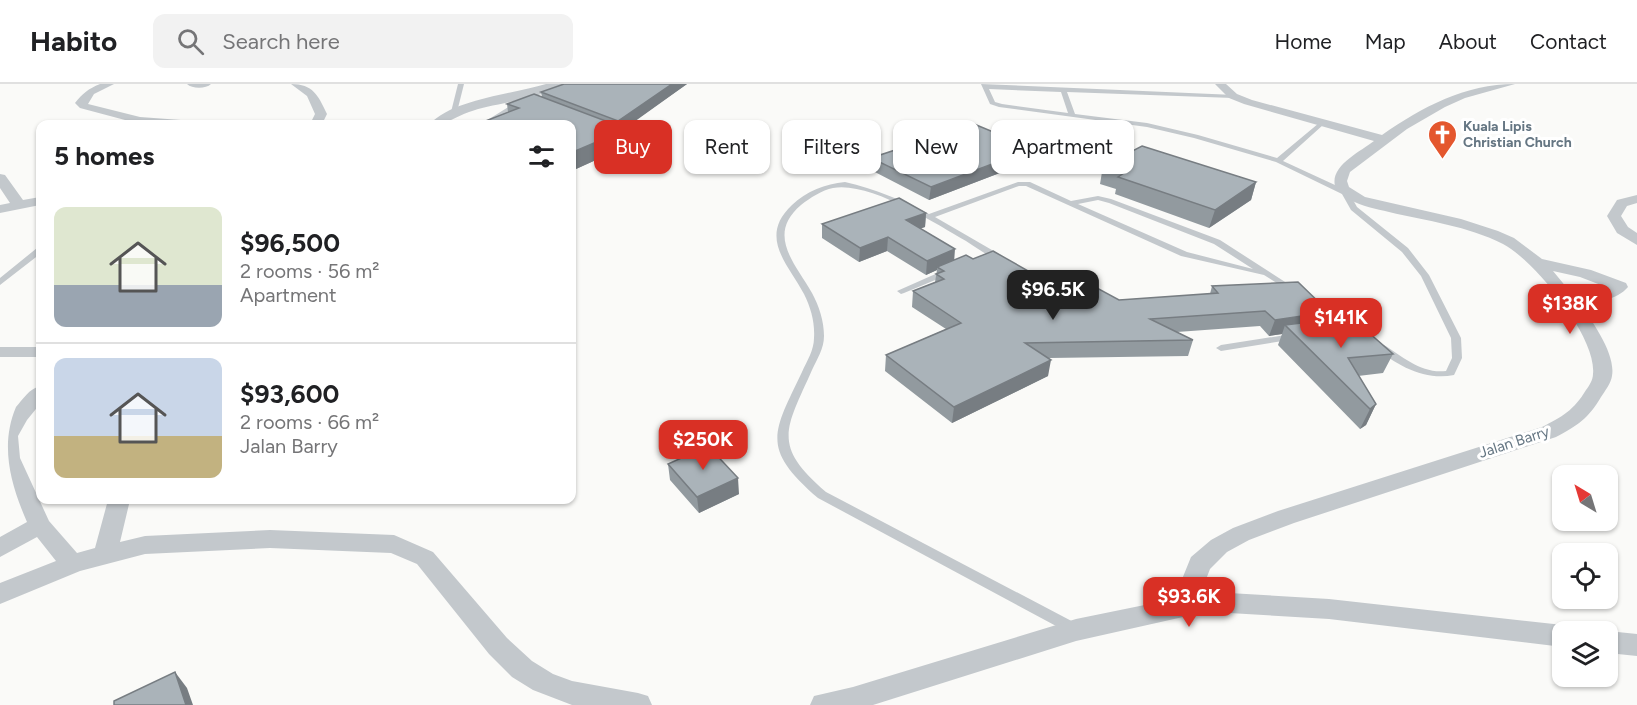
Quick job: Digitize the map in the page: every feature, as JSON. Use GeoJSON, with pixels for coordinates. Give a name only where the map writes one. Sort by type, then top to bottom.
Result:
{"type":"FeatureCollection","features":[{"type":"Feature","properties":{"kind":"street"},"geometry":{"type":"LineString","coordinates":[[109,84],[90,92],[81,102],[84,106],[136,120]]}},
{"type":"Feature","properties":{"kind":"street"},"geometry":{"type":"LineString","coordinates":[[192,84],[206,84]]}},
{"type":"Feature","properties":{"kind":"street"},"geometry":{"type":"LineString","coordinates":[[296,84],[312,94],[321,114],[318,120]]}},
{"type":"Feature","properties":{"kind":"street"},"geometry":{"type":"LineString","coordinates":[[442,120],[454,112],[479,103],[519,98],[558,84]]}},
{"type":"Feature","properties":{"kind":"street"},"geometry":{"type":"LineString","coordinates":[[1220,84],[1233,96],[1321,124],[1384,140]]}},
{"type":"Feature","properties":{"kind":"street"},"geometry":{"type":"LineString","coordinates":[[1345,193],[1340,185],[1344,170],[1428,109],[1465,93],[1510,84]]}},
{"type":"Feature","properties":{"kind":"street"},"geometry":{"type":"LineString","coordinates":[[0,178],[19,204]]}},
{"type":"Feature","properties":{"kind":"street","name":"Jalan Barry"},"geometry":{"type":"LineString","coordinates":[[1183,607],[1200,564],[1219,546],[1241,534],[1308,509],[1548,432],[1580,415],[1603,376],[1600,353],[1587,328],[1567,299],[1538,263],[1510,242],[1488,232],[1384,207],[1345,193]]}},
{"type":"Feature","properties":{"kind":"street"},"geometry":{"type":"LineString","coordinates":[[1637,199],[1622,203],[1614,216],[1622,230],[1637,240]]}},
{"type":"Feature","properties":{"kind":"street"},"geometry":{"type":"LineString","coordinates":[[0,209],[36,202]]}},
{"type":"Feature","properties":{"kind":"street"},"geometry":{"type":"LineString","coordinates":[[1538,263],[1585,273],[1628,287]]}},
{"type":"Feature","properties":{"kind":"street"},"geometry":{"type":"LineString","coordinates":[[1552,282],[1628,287]]}},
{"type":"Feature","properties":{"kind":"street"},"geometry":{"type":"LineString","coordinates":[[1567,299],[1597,298],[1628,287]]}},
{"type":"Feature","properties":{"kind":"street"},"geometry":{"type":"LineString","coordinates":[[0,352],[36,350]]}},
{"type":"Feature","properties":{"kind":"street"},"geometry":{"type":"LineString","coordinates":[[36,397],[4,437],[9,458],[40,525],[72,564]]}},
{"type":"Feature","properties":{"kind":"street"},"geometry":{"type":"LineString","coordinates":[[105,554],[118,504]]}},
{"type":"Feature","properties":{"kind":"street"},"geometry":{"type":"LineString","coordinates":[[0,548],[40,525]]}},
{"type":"Feature","properties":{"kind":"street"},"geometry":{"type":"LineString","coordinates":[[0,594],[72,564],[145,545],[270,539],[394,544],[425,558],[498,646],[522,669],[543,682],[572,693],[638,705]]}},
{"type":"Feature","properties":{"kind":"street"},"geometry":{"type":"LineString","coordinates":[[824,705],[853,699],[1076,630],[1183,607],[1229,603],[1329,609],[1552,635]]}},
{"type":"Feature","properties":{"kind":"street"},"geometry":{"type":"LineString","coordinates":[[1618,643],[1637,645]]}},
{"type":"Feature","properties":{"kind":"lane"},"geometry":{"type":"LineString","coordinates":[[454,112],[461,84]]}},
{"type":"Feature","properties":{"kind":"lane"},"geometry":{"type":"LineString","coordinates":[[1233,96],[984,86],[992,102],[1001,106],[1147,125],[1196,136],[1278,161],[1345,193],[1353,207],[1405,250],[1425,275],[1456,338],[1457,358],[1450,373],[1429,374],[1417,370],[1370,340]]}},
{"type":"Feature","properties":{"kind":"lane"},"geometry":{"type":"LineString","coordinates":[[1063,90],[1072,114]]}},
{"type":"Feature","properties":{"kind":"lane"},"geometry":{"type":"LineString","coordinates":[[489,120],[519,98],[533,104]]}},
{"type":"Feature","properties":{"kind":"lane"},"geometry":{"type":"LineString","coordinates":[[1278,161],[1321,124]]}},
{"type":"Feature","properties":{"kind":"lane"},"geometry":{"type":"LineString","coordinates":[[1011,265],[986,255],[928,217],[864,186],[846,183],[829,186],[799,202],[790,211],[780,238],[782,250],[811,299],[818,321],[819,343],[782,431],[784,447],[792,465],[822,495],[1076,630]]}},
{"type":"Feature","properties":{"kind":"lane"},"geometry":{"type":"LineString","coordinates":[[928,217],[1018,184],[1026,184],[1184,254],[1271,276]]}},
{"type":"Feature","properties":{"kind":"lane"},"geometry":{"type":"LineString","coordinates":[[1071,203],[1098,198],[1111,201],[1217,242],[1302,296]]}},
{"type":"Feature","properties":{"kind":"lane"},"geometry":{"type":"LineString","coordinates":[[0,282],[36,253]]}},
{"type":"Feature","properties":{"kind":"lane"},"geometry":{"type":"LineString","coordinates":[[902,291],[961,266]]}},
{"type":"Feature","properties":{"kind":"lane"},"geometry":{"type":"LineString","coordinates":[[1312,302],[1352,328],[1330,331]]}},
{"type":"Feature","properties":{"kind":"lane"},"geometry":{"type":"LineString","coordinates":[[1221,348],[1308,335]]}},
{"type":"Feature","properties":{"kind":"building"},"geometry":{"type":"Polygon","coordinates":[[[564,84],[672,84],[619,120],[541,92],[564,84]]]}},
{"type":"Feature","properties":{"kind":"building"},"geometry":{"type":"Polygon","coordinates":[[[534,94],[603,120],[594,120],[594,143],[576,150],[576,120],[488,120],[519,108],[507,104],[534,94]]]}},
{"type":"Feature","properties":{"kind":"building"},"geometry":{"type":"Polygon","coordinates":[[[979,126],[991,131],[991,164],[979,169],[979,126]]]}},
{"type":"Feature","properties":{"kind":"building"},"geometry":{"type":"Polygon","coordinates":[[[1142,146],[1256,182],[1215,210],[1118,177],[1122,174],[1134,174],[1134,150],[1142,146]]]}},
{"type":"Feature","properties":{"kind":"building"},"geometry":{"type":"Polygon","coordinates":[[[893,151],[893,169],[881,163],[881,155],[893,151]]]}},
{"type":"Feature","properties":{"kind":"building"},"geometry":{"type":"Polygon","coordinates":[[[904,174],[966,174],[931,187],[904,174]]]}},
{"type":"Feature","properties":{"kind":"building"},"geometry":{"type":"Polygon","coordinates":[[[899,198],[926,213],[906,220],[955,249],[927,261],[888,237],[860,248],[822,224],[899,198]]]}},
{"type":"Feature","properties":{"kind":"building"},"geometry":{"type":"Polygon","coordinates":[[[993,251],[1065,292],[1086,282],[1119,300],[1218,293],[1212,286],[1298,282],[1329,312],[1275,320],[1265,311],[1150,319],[1193,340],[1025,343],[1051,360],[954,407],[886,355],[961,323],[913,291],[944,279],[936,274],[944,271],[937,267],[966,255],[973,259],[993,251]]]}},
{"type":"Feature","properties":{"kind":"building"},"geometry":{"type":"Polygon","coordinates":[[[1351,317],[1393,354],[1348,358],[1376,404],[1370,409],[1285,325],[1351,317]]]}},
{"type":"Feature","properties":{"kind":"building"},"geometry":{"type":"Polygon","coordinates":[[[708,446],[738,478],[697,497],[668,464],[708,446]]]}},
{"type":"Feature","properties":{"kind":"building"},"geometry":{"type":"Polygon","coordinates":[[[175,672],[186,705],[114,705],[114,701],[175,672]]]}},
{"type":"Feature","properties":{"kind":"place","name":"Kuala Lipis Christian Church"},"geometry":{"type":"Point","coordinates":[1442,160]}}]}
